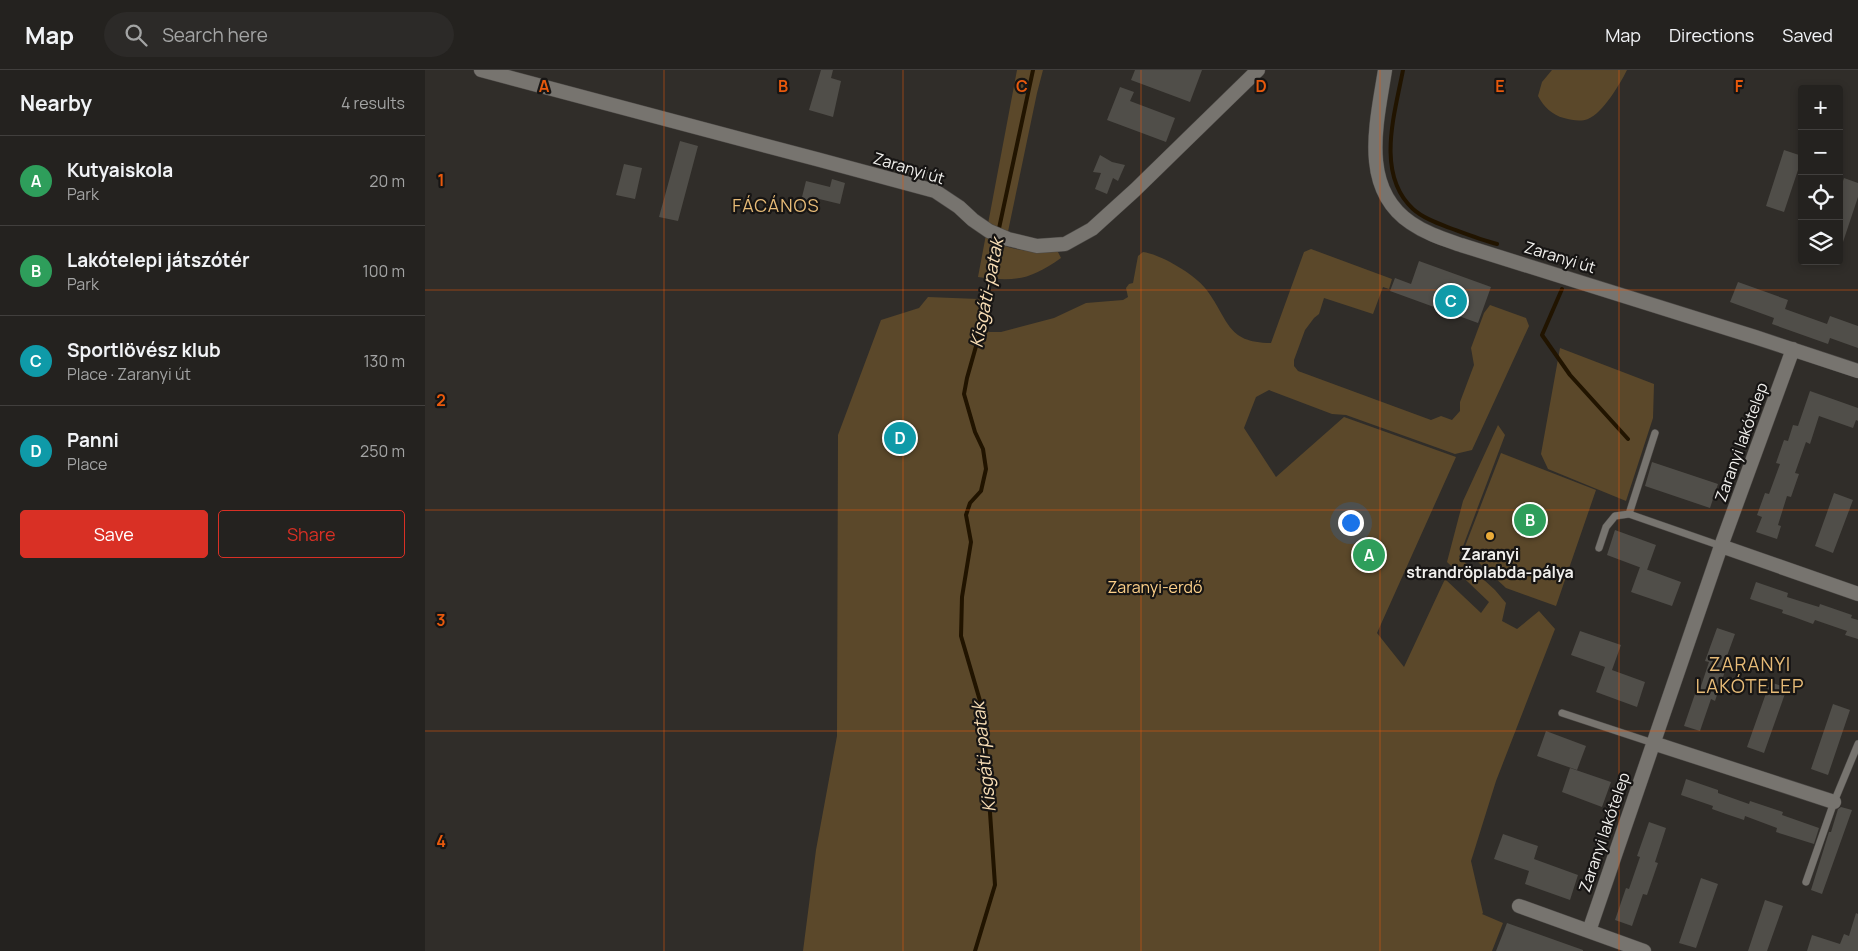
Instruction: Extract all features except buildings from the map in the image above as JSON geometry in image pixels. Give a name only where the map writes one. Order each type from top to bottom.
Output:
[{"type":"street","name":"Zaranyi út","points":[[481,70],[673,122],[758,142],[935,191],[959,206],[973,220],[989,231],[1008,239],[1037,246],[1065,244],[1092,228],[1135,190],[1258,70]]},
{"type":"street","name":"Zaranyi út","points":[[1385,70],[1375,142],[1376,166],[1381,186],[1392,204],[1410,223],[1432,235],[1461,245],[1858,371]]},
{"type":"street","name":"Zaranyi lakótelep","points":[[1589,931],[1721,546],[1793,349]]},
{"type":"street","points":[[1721,546],[1858,594]]},
{"type":"street","points":[[1653,743],[1834,802]]},
{"type":"street","points":[[1519,906],[1644,951]]},
{"type":"lane","points":[[1629,514],[1655,433]]},
{"type":"lane","points":[[1599,548],[1606,527],[1615,516],[1629,514],[1721,546]]},
{"type":"lane","points":[[1561,713],[1653,743]]},
{"type":"lane","points":[[1806,882],[1834,802],[1858,744]]},
{"type":"green space","points":[[1017,70],[1043,70],[1005,246],[1031,251],[1057,250],[1061,258],[1040,271],[1022,278],[978,277]]},
{"type":"green space","points":[[1552,70],[1627,70],[1605,105],[1594,116],[1579,121],[1560,117],[1552,113],[1538,96],[1542,82]]},
{"type":"green space","name":"Zaranyi-erdő","points":[[1311,249],[1392,279],[1389,289],[1383,287],[1373,314],[1324,298],[1319,314],[1305,330],[1294,360],[1294,366],[1298,371],[1431,420],[1441,416],[1452,420],[1460,411],[1460,402],[1474,365],[1471,348],[1484,313],[1490,305],[1526,318],[1529,326],[1472,450],[1455,454],[1346,415],[1332,414],[1269,390],[1256,397],[1244,428],[1276,477],[1344,417],[1456,457],[1377,633],[1404,667],[1445,579],[1481,613],[1489,602],[1447,562],[1463,501],[1498,425],[1505,435],[1459,557],[1495,590],[1506,603],[1502,621],[1517,629],[1539,611],[1555,629],[1496,781],[1471,861],[1482,914],[1503,923],[1492,951],[803,951],[816,850],[837,736],[838,435],[881,320],[919,308],[928,297],[978,299],[983,301],[984,307],[979,323],[989,332],[1001,332],[1054,318],[1086,303],[1123,300],[1128,297],[1126,288],[1129,284],[1133,283],[1138,256],[1143,252],[1158,256],[1185,271],[1200,283],[1236,334],[1256,342],[1271,343],[1304,252]]},
{"type":"green space","points":[[1560,348],[1654,384],[1653,418],[1626,501],[1548,469],[1541,454]]},
{"type":"green space","points":[[1501,453],[1596,490],[1556,606],[1506,588],[1464,549]]},
{"type":"waterway","name":"Kisgáti-patak","points":[[975,951],[995,885],[983,711],[961,636],[962,597],[971,542],[966,515],[970,503],[981,491],[986,469],[983,449],[975,432],[964,394],[986,311],[989,275],[1033,70]]},
{"type":"waterway","points":[[1403,70],[1391,142],[1391,161],[1394,179],[1401,195],[1413,209],[1426,218],[1468,235],[1497,244]]},
{"type":"waterway","points":[[1562,289],[1542,335],[1570,375],[1628,439]]},
{"type":"place","name":"Sportlövész klub","points":[[1451,301]]},
{"type":"place","name":"Panni","points":[[900,438]]},
{"type":"place","name":"Lakótelepi játszótér","points":[[1530,520]]},
{"type":"place","name":"Zaranyi strandröplabda-pálya","points":[[1490,536]]},
{"type":"place","name":"Kutyaiskola","points":[[1369,555]]},
{"type":"district","name":"FÁCÁNOS","points":[[776,206]]},
{"type":"district","name":"ZARANYI LAKÓTELEP","points":[[1750,675]]}]
